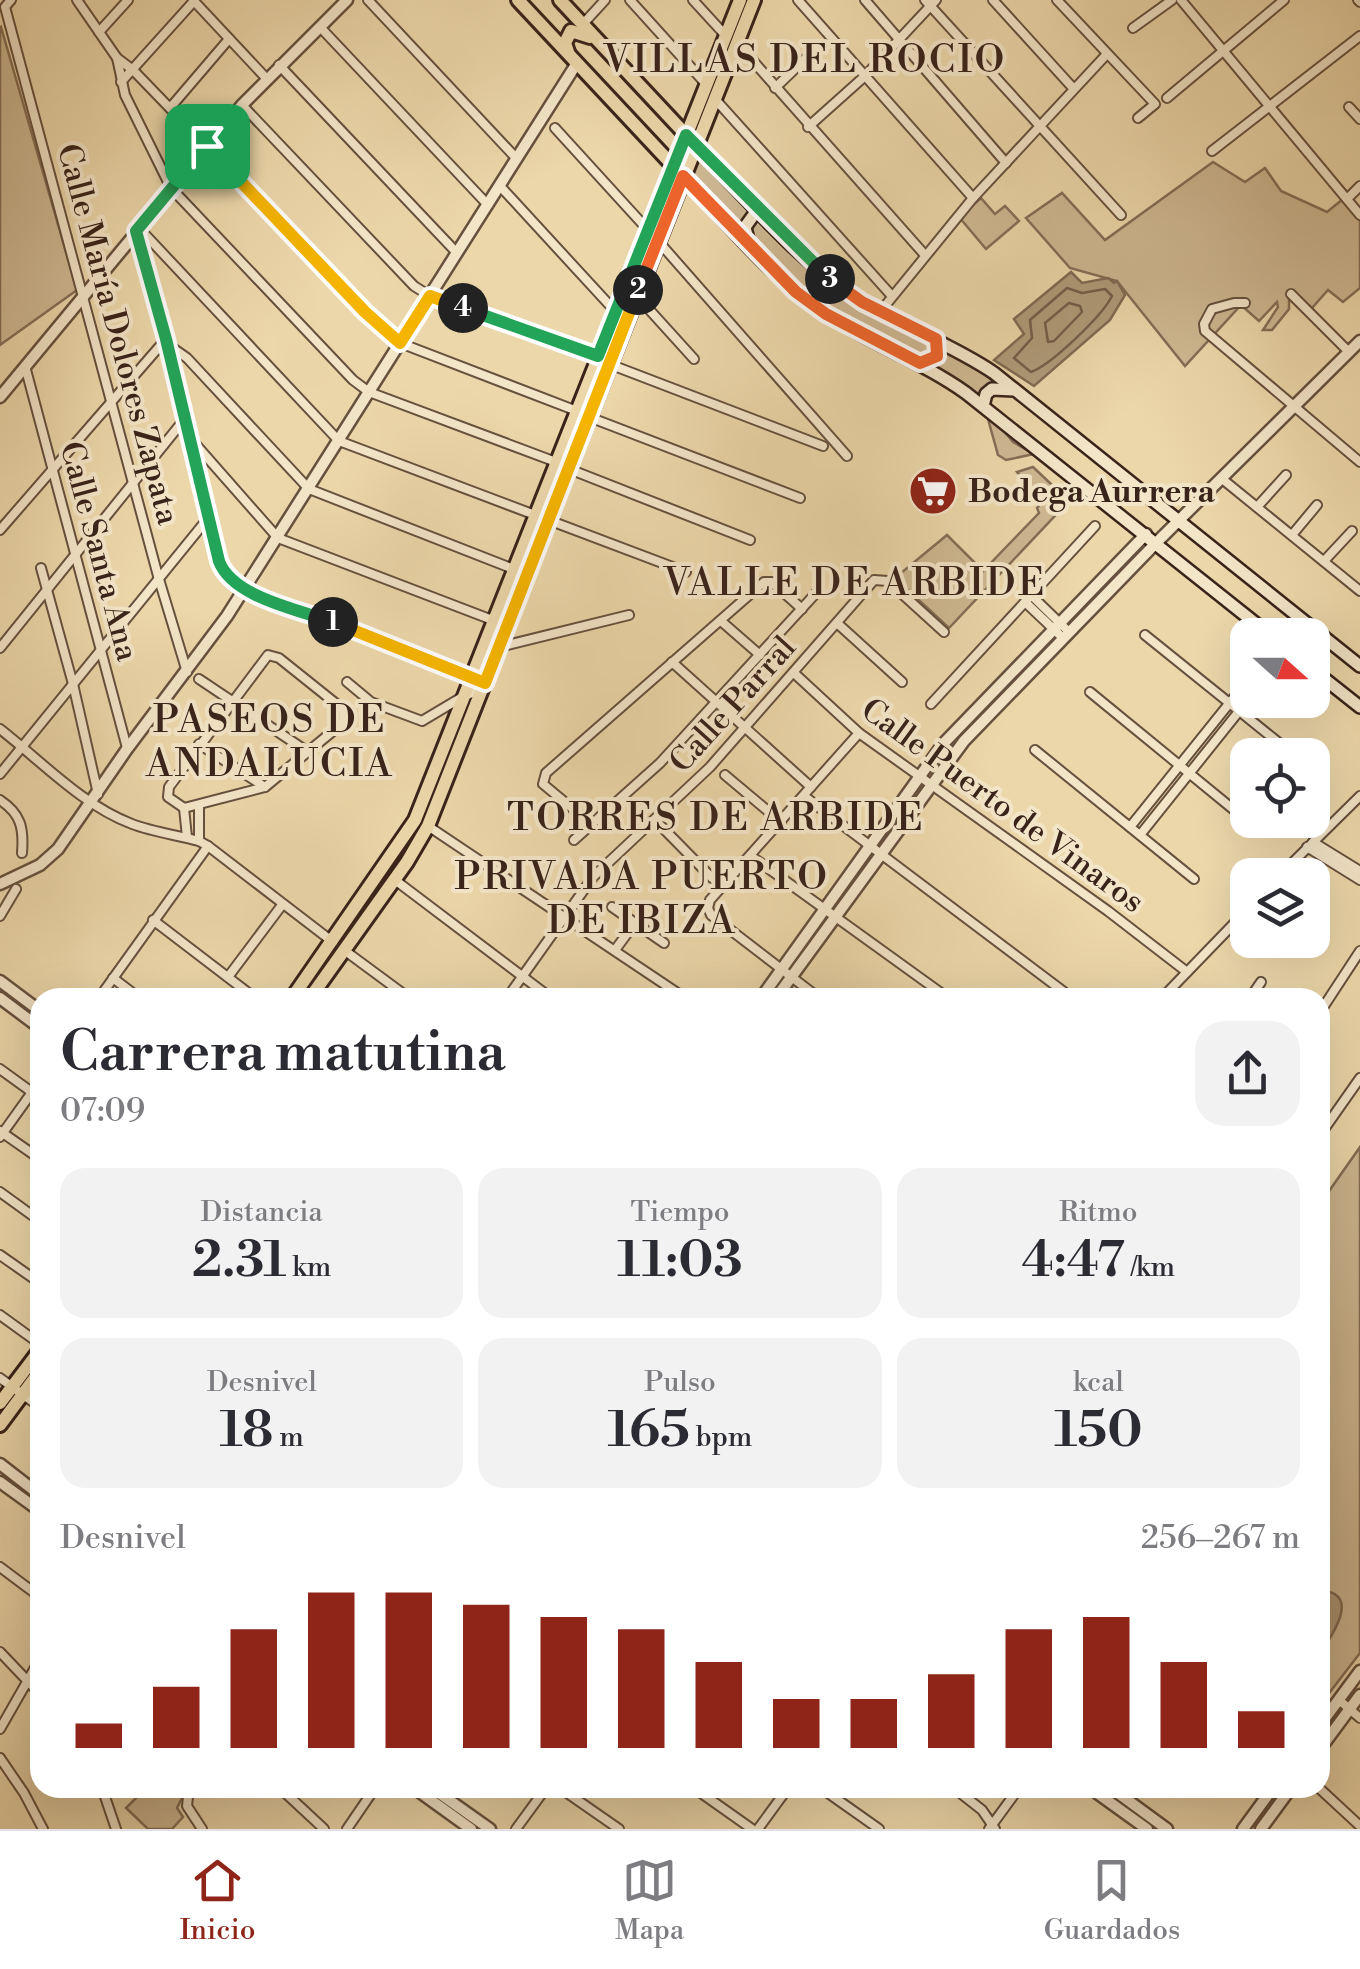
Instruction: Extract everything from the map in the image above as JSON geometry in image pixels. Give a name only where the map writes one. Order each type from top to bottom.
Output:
[{"type":"main road","points":[[518,0],[796,292],[826,314],[920,363],[984,406],[1249,618]]},
{"type":"main road","points":[[560,0],[696,146],[829,278],[880,312],[981,364],[1360,666]]},
{"type":"main road","points":[[604,360],[615,311],[683,176],[715,100],[740,0]]},
{"type":"main road","points":[[301,988],[395,880],[428,826],[464,696],[480,683],[604,360],[636,295],[672,166],[706,84],[754,0]]},
{"type":"main road","points":[[572,58],[565,43],[571,31],[581,32],[601,44]]},
{"type":"main road","points":[[751,248],[745,228],[758,209]]},
{"type":"main road","points":[[920,363],[937,356],[936,339]]},
{"type":"main road","points":[[984,406],[984,398],[992,389],[1014,390]]},
{"type":"main road","points":[[316,988],[410,828],[454,742],[499,647],[501,623]]},
{"type":"main road","points":[[1330,683],[1360,707]]},
{"type":"main road","points":[[0,1402],[30,1361]]},
{"type":"main road","points":[[0,1425],[12,1386]]},
{"type":"street","points":[[77,0],[117,58],[134,70],[365,312],[400,343],[800,498]]},
{"type":"street","points":[[99,32],[128,0]]},
{"type":"street","points":[[121,82],[194,0],[266,78]]},
{"type":"street","points":[[0,397],[242,105],[346,0]]},
{"type":"street","points":[[368,0],[518,160]]},
{"type":"street","points":[[583,24],[605,0]]},
{"type":"street","points":[[630,0],[706,84]]},
{"type":"street","points":[[694,0],[924,254]]},
{"type":"street","points":[[798,0],[973,198]]},
{"type":"street","points":[[865,0],[1006,163]]},
{"type":"street","points":[[993,0],[1073,88]]},
{"type":"street","points":[[1057,0],[1155,104],[1138,118]]},
{"type":"street","points":[[1133,28],[1172,0]]},
{"type":"street","points":[[1181,0],[1360,215]]},
{"type":"street","points":[[1167,98],[1284,0]]},
{"type":"street","points":[[808,127],[864,76],[930,2],[1121,216]]},
{"type":"street","name":"Calle María Dolores Zapata","points":[[8,4],[110,401],[187,672]]},
{"type":"street","points":[[320,27],[488,205]]},
{"type":"street","points":[[1212,151],[1360,36]]},
{"type":"street","points":[[170,108],[229,40]]},
{"type":"street","points":[[880,312],[973,198],[1107,54]]},
{"type":"street","points":[[117,58],[121,82],[171,188],[368,392],[750,540]]},
{"type":"street","points":[[0,884],[49,858],[245,590],[518,160],[572,58]]},
{"type":"street","points":[[775,88],[805,59]]},
{"type":"street","points":[[279,65],[458,253]]},
{"type":"street","points":[[715,100],[891,296]]},
{"type":"street","points":[[242,105],[398,271],[430,296],[823,446]]},
{"type":"street","points":[[1349,107],[1360,119]]},
{"type":"street","points":[[555,128],[848,456]]},
{"type":"street","points":[[500,186],[615,311]]},
{"type":"street","points":[[1346,199],[1360,186]]},
{"type":"street","points":[[137,229],[186,434],[228,579],[245,590],[384,640],[480,683]]},
{"type":"street","points":[[137,229],[338,441],[686,572]]},
{"type":"street","points":[[1291,294],[1350,352]]},
{"type":"street","points":[[636,295],[694,360]]},
{"type":"street","points":[[1246,303],[1234,302],[1212,309],[1204,331],[1360,462]]},
{"type":"street","points":[[0,530],[166,342]]},
{"type":"street","points":[[166,342],[187,358],[309,489],[521,572]]},
{"type":"street","points":[[780,988],[826,908],[952,734],[1056,626],[1151,539],[1179,520],[1360,342]]},
{"type":"street","name":"Calle Santa Ana","points":[[25,366],[127,749]]},
{"type":"street","points":[[0,648],[183,421]]},
{"type":"street","points":[[186,434],[278,538],[501,623]]},
{"type":"street","points":[[1257,507],[1286,475]]},
{"type":"street","points":[[1222,478],[1358,586]]},
{"type":"street","points":[[1292,536],[1317,506]]},
{"type":"street","points":[[0,774],[209,516]]},
{"type":"street","points":[[931,704],[1094,526]]},
{"type":"street","points":[[1324,562],[1352,531]]},
{"type":"street","points":[[771,988],[837,916],[964,740],[1066,635],[1151,539]]},
{"type":"street","points":[[41,568],[73,684],[95,798]]},
{"type":"street","points":[[590,824],[543,784],[546,773],[768,580],[802,610]]},
{"type":"street","name":"Calle Parral","points":[[514,988],[593,877],[656,821],[744,729],[874,580],[888,581],[944,632]]},
{"type":"street","points":[[574,840],[660,763],[817,592]]},
{"type":"street","points":[[1028,598],[1066,635]]},
{"type":"street","points":[[499,647],[628,616]]},
{"type":"street","points":[[721,620],[760,655]]},
{"type":"street","points":[[837,623],[902,682]]},
{"type":"street","points":[[1130,828],[1230,703],[1145,635]]},
{"type":"street","points":[[272,654],[346,713],[342,725],[265,788],[184,808],[170,800],[168,790],[232,700],[264,657],[272,654]]},
{"type":"street","points":[[672,662],[811,787]]},
{"type":"street","name":"Calle Puerto de Vinaros","points":[[794,673],[859,733],[1188,972]]},
{"type":"street","points":[[199,679],[308,752]]},
{"type":"street","points":[[347,682],[360,697],[414,720],[430,719],[464,696]]},
{"type":"street","points":[[1090,692],[1230,807]]},
{"type":"street","points":[[1140,836],[1234,718]]},
{"type":"street","points":[[1249,718],[1273,738]]},
{"type":"street","points":[[0,729],[131,824],[204,843],[396,988]]},
{"type":"street","points":[[806,988],[711,916],[708,908],[710,900],[859,733]]},
{"type":"street","points":[[199,744],[265,788]]},
{"type":"street","points":[[1035,750],[1194,879]]},
{"type":"street","points":[[725,775],[780,822]]},
{"type":"street","points":[[804,796],[1059,988]]},
{"type":"street","points":[[1296,858],[1360,796]]},
{"type":"street","points":[[0,800],[20,819],[22,853]]},
{"type":"street","points":[[106,988],[204,843],[199,806]]},
{"type":"street","points":[[184,808],[187,837]]},
{"type":"street","points":[[656,821],[712,878]]},
{"type":"street","points":[[428,826],[670,988]]},
{"type":"street","points":[[1310,844],[1360,870]]},
{"type":"street","points":[[1310,844],[1360,880]]},
{"type":"street","points":[[751,856],[934,988]]},
{"type":"street","points":[[395,880],[537,988]]},
{"type":"street","points":[[0,916],[16,889]]},
{"type":"street","points":[[228,977],[282,905]]},
{"type":"street","points":[[612,907],[664,943]]},
{"type":"street","points":[[153,920],[242,988]]},
{"type":"street","points":[[615,950],[635,923]]},
{"type":"street","points":[[1172,988],[1230,932]]},
{"type":"street","points":[[1330,997],[1360,951]]},
{"type":"street","points":[[113,978],[126,988]]},
{"type":"street","points":[[0,981],[30,1004]]},
{"type":"street","points":[[1257,988],[1261,982]]},
{"type":"street","points":[[0,998],[30,1020]]},
{"type":"street","points":[[0,1070],[30,1091]]},
{"type":"street","points":[[1330,1121],[1360,1078]]},
{"type":"street","points":[[30,1102],[1,1134],[30,1153]]},
{"type":"street","points":[[0,1192],[30,1214]]},
{"type":"street","points":[[0,1255],[30,1276]]},
{"type":"street","points":[[0,1315],[30,1339]]},
{"type":"street","points":[[0,1464],[30,1487]]},
{"type":"street","points":[[0,1482],[30,1504]]},
{"type":"street","points":[[0,1567],[30,1590]]},
{"type":"street","points":[[0,1652],[30,1682]]},
{"type":"street","points":[[1330,1711],[1360,1671]]},
{"type":"street","points":[[0,1729],[30,1676]]},
{"type":"street","points":[[1330,1736],[1360,1695]]},
{"type":"street","points":[[1338,1700],[1360,1718]]},
{"type":"street","points":[[0,1758],[43,1829]]},
{"type":"street","points":[[105,1798],[116,1829]]},
{"type":"street","points":[[188,1798],[187,1806],[202,1829]]},
{"type":"street","points":[[291,1798],[324,1829]]},
{"type":"street","points":[[347,1829],[368,1798]]},
{"type":"street","points":[[428,1798],[471,1829]]},
{"type":"street","points":[[440,1798],[457,1819],[490,1829]]},
{"type":"street","points":[[516,1829],[539,1798]]},
{"type":"street","points":[[574,1798],[619,1829]]},
{"type":"street","points":[[709,1798],[755,1829],[780,1798]]},
{"type":"street","points":[[834,1798],[878,1829]]},
{"type":"street","points":[[964,1798],[992,1827],[1012,1798]]},
{"type":"street","points":[[1104,1798],[1147,1829]]},
{"type":"street","points":[[1125,1798],[1167,1829]]},
{"type":"street","points":[[1243,1829],[1266,1798]]},
{"type":"street","points":[[1261,1829],[1284,1798]]},
{"type":"street","points":[[1329,1798],[1360,1826]]},
{"type":"shaded area","points":[[0,28],[77,290],[0,345]]},
{"type":"shaded area","points":[[699,158],[828,288],[980,370],[998,386],[983,399],[831,314],[796,289],[690,176]]},
{"type":"shaded area","points":[[1213,162],[1245,182],[1265,168],[1281,191],[1327,212],[1343,199],[1360,219],[1360,288],[1343,302],[1328,290],[1312,308],[1295,294],[1289,296],[1289,309],[1272,330],[1263,330],[1278,307],[1277,302],[1259,321],[1241,305],[1185,366],[1117,281],[1070,268],[1026,218],[1062,193],[1105,240]]},
{"type":"shaded area","points":[[981,198],[995,214],[1005,206],[1019,221],[986,249],[959,217]]},
{"type":"shaded area","points":[[988,419],[999,425],[1013,442],[1034,454],[1006,460],[998,455]]},
{"type":"shaded area","points":[[1033,467],[1069,501],[949,628],[895,578],[947,535],[983,571],[1039,513],[1037,508],[1042,502],[1017,472]]},
{"type":"shaded area","points":[[1360,1147],[1360,1653],[1330,1692],[1330,1190]]},
{"type":"shaded area","points":[[136,1798],[182,1798],[177,1808],[183,1817],[172,1829],[148,1829],[126,1808]]},
{"type":"water","points":[[1071,272],[1082,283],[1108,278],[1117,281],[1125,295],[1110,320],[1034,386],[994,360],[1024,334],[1014,319]]},
{"type":"water","points":[[1330,1592],[1341,1601],[1330,1638]]},
{"type":"place","name":"Bodega Aurrera","points":[[933,491]]},
{"type":"district","name":"VILLAS DEL ROCIO","points":[[805,59]]},
{"type":"district","name":"VALLE DE ARBIDE","points":[[855,582]]},
{"type":"district","name":"PASEOS DE ANDALUCIA","points":[[270,741]]},
{"type":"district","name":"TORRES DE ARBIDE","points":[[716,817]]},
{"type":"district","name":"PRIVADA PUERTO DE IBIZA","points":[[642,898]]},
{"type":"route","points":[[686,135],[829,278],[862,302],[936,339],[938,353],[932,360],[920,363],[826,314],[779,277],[683,176],[485,683],[384,640],[245,590],[228,579],[222,569],[136,231],[207,146],[365,312],[400,343],[430,296],[598,356],[686,135]]}]
